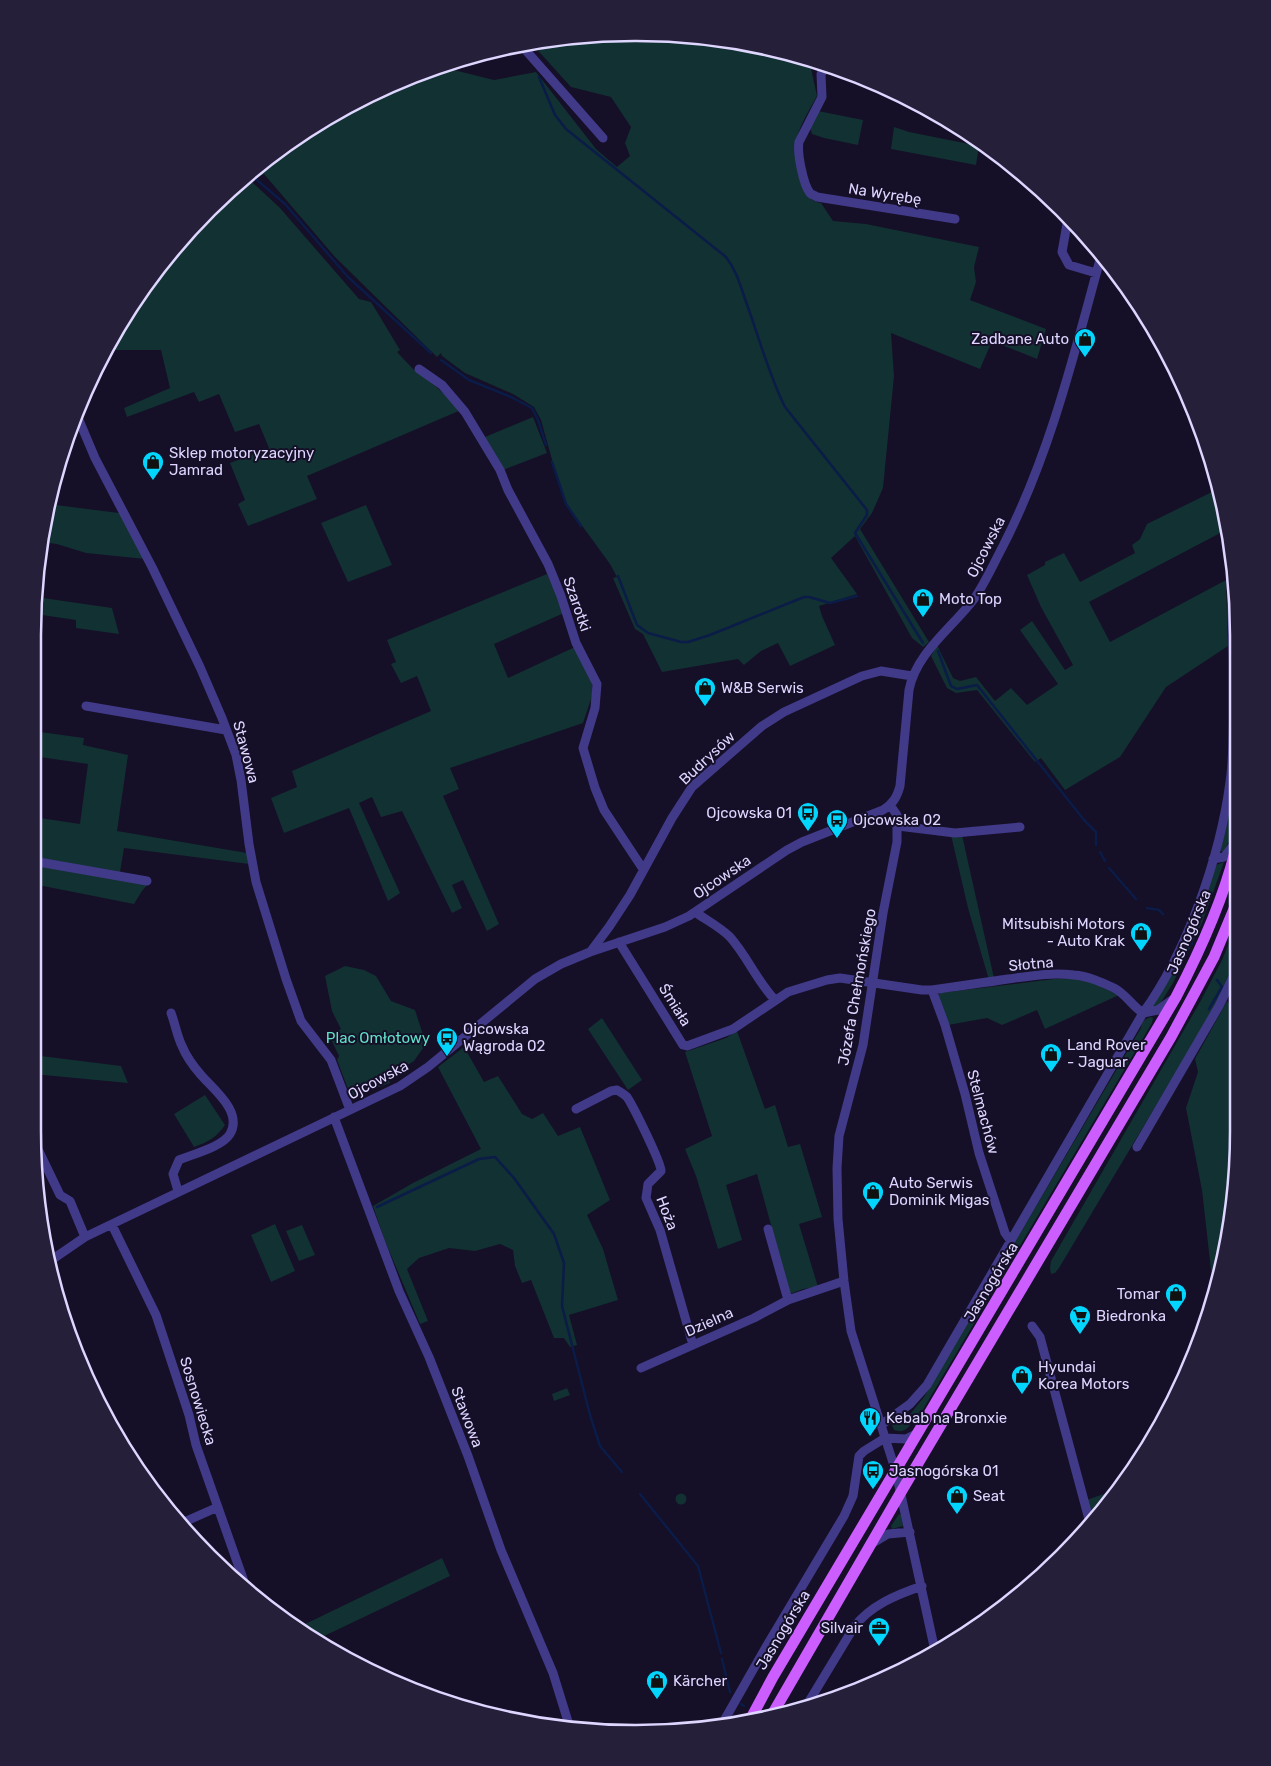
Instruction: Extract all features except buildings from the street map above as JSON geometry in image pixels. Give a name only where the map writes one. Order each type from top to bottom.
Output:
[{"type":"main road","name":"Jasnogórska","points":[[755,1712],[850,1546],[896,1472],[1176,997],[1210,928],[1230,867]]},
{"type":"main road","name":"Jasnogórska","points":[[776,1708],[901,1492],[1184,1015],[1214,957],[1230,918]]},
{"type":"main road","points":[[747,1714],[762,1697]]},
{"type":"street","points":[[527,52],[604,138]]},
{"type":"street","name":"Na Wyrębę","points":[[823,72],[822,97],[798,149],[804,176],[812,194],[823,198],[955,219]]},
{"type":"street","points":[[1067,227],[1062,252],[1069,266],[1096,273]]},
{"type":"street","name":"Ojcowska","points":[[55,1257],[85,1237],[400,1086],[417,1075],[535,980],[561,964],[590,952],[665,927],[695,912],[787,850],[890,805],[896,798],[900,786],[912,676],[930,648],[974,598],[1003,546],[1020,509],[1048,441],[1099,264]]},
{"type":"street","name":"Szarotki","points":[[418,369],[442,385],[465,412],[500,470],[508,490],[548,564],[561,596],[576,644],[597,684],[595,708],[583,748],[595,788],[604,810],[643,869]]},
{"type":"street","name":"Stawowa","points":[[80,423],[95,458],[152,567],[200,667],[236,755],[242,780],[249,844],[256,882],[286,979],[301,1021],[331,1060],[350,1110]]},
{"type":"street","name":"Budrysów","points":[[590,952],[630,895],[672,818],[692,787],[765,723],[784,712],[862,676],[881,671],[912,676]]},
{"type":"street","points":[[86,706],[226,730]]},
{"type":"street","points":[[881,1425],[910,1404],[927,1385],[1143,1013],[1156,995],[1194,916],[1213,860],[1223,822],[1230,781]]},
{"type":"street","name":"Józefa Chełmońskiego","points":[[890,805],[897,815],[897,842],[883,914],[863,1045],[839,1136],[837,1168],[838,1219],[851,1331],[896,1472],[934,1645]]},
{"type":"street","points":[[898,826],[955,833],[1020,827]]},
{"type":"street","points":[[1213,860],[1224,857],[1230,849]]},
{"type":"street","points":[[41,863],[147,881]]},
{"type":"street","points":[[695,912],[728,935],[736,944],[766,991],[775,1000]]},
{"type":"street","name":"Śmiała","points":[[619,942],[683,1045],[686,1046],[733,1029],[788,992],[827,980],[852,979],[872,983]]},
{"type":"street","name":"Słotna","points":[[872,983],[932,990],[1052,974],[1074,975],[1089,978],[1116,990],[1143,1013]]},
{"type":"street","points":[[1138,1147],[1219,1006],[1230,983]]},
{"type":"street","name":"Stelmachów","points":[[932,990],[966,1094],[979,1153],[1005,1233],[1010,1240]]},
{"type":"street","points":[[1143,1013],[1158,1010],[1176,997]]},
{"type":"street","points":[[171,1013],[181,1046],[200,1074],[218,1093],[232,1113],[234,1122],[230,1134],[218,1145],[179,1160],[173,1174],[178,1191]]},
{"type":"street","name":"Hoża","points":[[576,1109],[611,1091],[617,1090],[626,1096],[653,1149],[661,1171],[648,1184],[646,1198],[660,1230],[693,1345]]},
{"type":"street","name":"Stawowa","points":[[334,1117],[399,1291],[429,1357],[468,1456],[501,1550],[553,1674],[568,1721]]},
{"type":"street","points":[[42,1159],[60,1195],[70,1201],[85,1237]]},
{"type":"street","name":"Sosnowiecka","points":[[112,1225],[156,1315],[189,1415],[196,1445],[242,1575]]},
{"type":"street","points":[[768,1228],[788,1300]]},
{"type":"street","name":"Dzielna","points":[[640,1368],[754,1318],[788,1300],[844,1281]]},
{"type":"street","points":[[1032,1326],[1040,1337],[1088,1515]]},
{"type":"street","points":[[885,1438],[906,1439],[920,1431]]},
{"type":"street","name":"Jasnogórska","points":[[726,1718],[844,1516],[852,1496],[859,1456],[864,1450],[885,1438]]},
{"type":"street","points":[[188,1520],[218,1507]]},
{"type":"street","points":[[871,1545],[888,1534],[910,1532]]},
{"type":"street","points":[[811,1698],[854,1626],[884,1602],[922,1586]]},
{"type":"green space","points":[[636,41],[674,43],[713,46],[789,61],[811,68],[817,96],[804,119],[796,148],[798,171],[810,197],[821,203],[833,221],[866,224],[979,247],[974,267],[976,282],[970,300],[1046,329],[1037,359],[992,341],[980,369],[891,333],[894,376],[883,488],[872,513],[860,529],[929,642],[923,647],[912,638],[855,536],[831,558],[857,594],[819,606],[835,645],[790,666],[778,643],[761,651],[744,665],[738,659],[662,672],[643,634],[635,629],[613,578],[617,577],[610,564],[567,505],[541,420],[534,407],[513,394],[465,373],[442,356],[441,353],[437,357],[335,257],[264,174],[258,177],[305,141],[338,121],[408,86],[454,70],[494,80],[536,72],[596,149],[617,167],[630,156],[625,143],[631,127],[611,97],[571,87],[537,50],[558,46]]},
{"type":"green space","points":[[818,111],[863,120],[858,145],[812,134],[810,128]]},
{"type":"green space","points":[[894,127],[909,132],[970,144],[978,150],[976,165],[891,149]]},
{"type":"green space","points":[[252,182],[280,208],[359,299],[371,302],[400,350],[397,352],[413,369],[428,379],[461,410],[307,476],[317,499],[248,526],[238,504],[245,500],[230,463],[269,448],[259,424],[235,432],[219,394],[199,402],[194,392],[127,417],[124,408],[170,388],[161,350],[115,350],[141,305],[164,274],[215,215]]},
{"type":"green space","points":[[533,417],[547,453],[503,470],[485,437]]},
{"type":"green space","points":[[1212,492],[1220,533],[1089,602],[1110,642],[1226,580],[1228,646],[1166,687],[1120,757],[1065,790],[1041,758],[1035,762],[977,690],[956,693],[947,688],[931,656],[937,645],[953,678],[960,681],[976,677],[995,701],[1011,688],[1027,705],[1058,684],[1020,630],[1032,621],[1065,670],[1073,665],[1041,607],[1027,575],[1045,565],[1045,562],[1064,553],[1080,582],[1135,553],[1132,545],[1140,539],[1147,524]]},
{"type":"green space","points":[[56,505],[119,513],[145,559],[86,553],[49,543]]},
{"type":"green space","points":[[366,505],[392,565],[348,582],[321,523]]},
{"type":"green space","points":[[547,574],[564,613],[494,644],[508,678],[575,647],[592,681],[592,696],[583,723],[450,768],[459,789],[443,796],[499,924],[487,931],[463,880],[452,885],[462,908],[452,913],[402,811],[381,817],[372,797],[359,803],[400,893],[388,901],[349,808],[284,833],[271,798],[297,787],[292,771],[431,711],[417,676],[401,683],[391,664],[396,662],[387,640]]},
{"type":"green space","points":[[43,598],[112,608],[119,634],[76,628],[76,620],[42,615]]},
{"type":"green space","points":[[41,732],[84,738],[83,745],[128,755],[117,831],[247,853],[249,864],[124,848],[120,872],[148,884],[134,904],[41,886],[41,818],[80,824],[88,764],[41,757]]},
{"type":"green space","points":[[1230,790],[1230,840],[1222,852],[1220,851]]},
{"type":"green space","points":[[951,835],[962,835],[994,978],[989,980],[968,908]]},
{"type":"green space","points":[[1224,862],[1202,923],[1173,983],[1158,1007],[1152,1007],[1216,865]]},
{"type":"green space","points":[[1230,941],[1230,976],[1216,1005],[1059,1268],[1055,1273],[1051,1274],[1051,1261],[1200,1002]]},
{"type":"green space","name":"Plac Omłotowy","points":[[345,966],[364,970],[376,976],[391,1001],[415,1010],[426,1044],[414,1061],[388,1077],[390,1083],[351,1097],[337,1060],[339,1056],[329,1035],[341,1029],[332,1011],[325,976]]},
{"type":"green space","points":[[1074,978],[1093,983],[1119,995],[1045,1029],[1037,1010],[1002,1025],[987,1018],[948,1025],[937,998],[940,993]]},
{"type":"green space","points":[[1227,1001],[1230,1005],[1230,1130],[1228,1169],[1225,1208],[1212,1276],[1202,1190],[1186,1108],[1198,1072],[1195,1059]]},
{"type":"green space","points":[[1151,1017],[1153,1018],[1152,1023],[915,1423],[912,1422],[902,1431],[894,1430],[891,1423],[895,1418],[901,1421],[907,1418],[924,1397],[1143,1022]]},
{"type":"green space","points":[[602,1018],[642,1080],[628,1090],[588,1029]]},
{"type":"green space","points":[[737,1031],[765,1109],[775,1105],[788,1147],[800,1144],[822,1217],[799,1224],[818,1287],[803,1289],[790,1294],[757,1174],[726,1185],[742,1240],[718,1249],[696,1176],[685,1149],[712,1136],[685,1052],[726,1038]]},
{"type":"green space","points":[[464,1047],[484,1082],[498,1076],[522,1114],[532,1119],[543,1113],[558,1136],[580,1127],[610,1200],[587,1215],[603,1249],[618,1300],[569,1315],[577,1345],[570,1347],[564,1338],[554,1338],[531,1280],[522,1283],[515,1266],[513,1250],[500,1244],[475,1251],[449,1248],[419,1258],[407,1269],[428,1321],[420,1324],[385,1241],[373,1206],[413,1183],[481,1149],[438,1067]]},
{"type":"green space","points":[[41,1056],[121,1066],[128,1083],[41,1075]]},
{"type":"green space","points":[[205,1095],[225,1125],[212,1139],[194,1147],[174,1114]]},
{"type":"green space","points":[[275,1224],[295,1271],[271,1282],[251,1235]]},
{"type":"green space","points":[[302,1225],[315,1255],[299,1261],[286,1231]]},
{"type":"green space","points":[[567,1388],[570,1395],[554,1401],[552,1394]]},
{"type":"green space","points":[[1106,1493],[1091,1512],[1087,1500]]},
{"type":"green space","points":[[679,1494],[683,1494],[686,1499],[685,1503],[679,1504],[676,1501],[676,1497]]},
{"type":"green space","points":[[899,1514],[901,1515],[903,1526],[892,1529],[891,1526]]},
{"type":"green space","points":[[442,1558],[450,1576],[324,1636],[304,1624]]},
{"type":"waterway","points":[[539,77],[555,115],[566,129],[726,257],[735,272],[768,367],[785,407],[867,510],[867,515],[855,533],[923,643]]},
{"type":"waterway","points":[[256,179],[285,204],[348,277],[431,353]]},
{"type":"waterway","points":[[441,360],[469,380],[511,397],[532,408],[546,445]]},
{"type":"waterway","points":[[552,462],[566,504],[581,526]]},
{"type":"waterway","points":[[618,576],[637,625],[648,633],[681,642],[688,642],[710,635],[804,597],[830,603],[857,596]]},
{"type":"waterway","points":[[938,651],[951,686],[957,689],[977,685],[1084,820],[1096,832],[1096,845]]},
{"type":"waterway","points":[[1100,852],[1105,861]]},
{"type":"waterway","points":[[1109,868],[1136,899]]},
{"type":"waterway","points":[[1147,908],[1159,910],[1163,914]]},
{"type":"waterway","points":[[1188,939],[1192,944]]},
{"type":"waterway","points":[[1217,980],[1222,987]]},
{"type":"waterway","points":[[1209,1009],[1222,987]]},
{"type":"waterway","points":[[377,1207],[479,1159],[495,1157],[514,1178],[554,1234],[564,1263],[562,1306],[590,1415],[600,1446],[622,1472]]},
{"type":"waterway","points":[[640,1494],[698,1566],[721,1653]]},
{"type":"waterway","points":[[722,1659],[730,1692]]},
{"type":"place","name":"Zadbane Auto","points":[[1085,358]]},
{"type":"place","name":"Sklep motoryzacyjny Jamrad","points":[[153,481]]},
{"type":"place","name":"Moto Top","points":[[923,618]]},
{"type":"place","name":"W&B Serwis","points":[[705,707]]},
{"type":"place","name":"Ojcowska 01","points":[[808,832]]},
{"type":"place","name":"Ojcowska 02","points":[[837,839]]},
{"type":"place","name":"Mitsubishi Motors - Auto Krak","points":[[1141,952]]},
{"type":"place","name":"Ojcowska Wągroda 02","points":[[447,1057]]},
{"type":"place","name":"Land Rover - Jaguar","points":[[1051,1073]]},
{"type":"place","name":"Auto Serwis Dominik Migas","points":[[873,1211]]},
{"type":"place","name":"Tomar","points":[[1176,1313]]},
{"type":"place","name":"Biedronka","points":[[1080,1335]]},
{"type":"place","name":"Hyundai Korea Motors","points":[[1022,1395]]},
{"type":"place","name":"Kebab na Bronxie","points":[[870,1437]]},
{"type":"place","name":"Jasnogórska 01","points":[[873,1490]]},
{"type":"place","name":"Seat","points":[[957,1515]]},
{"type":"place","name":"Silvair","points":[[879,1647]]},
{"type":"place","name":"Kärcher","points":[[657,1700]]}]
